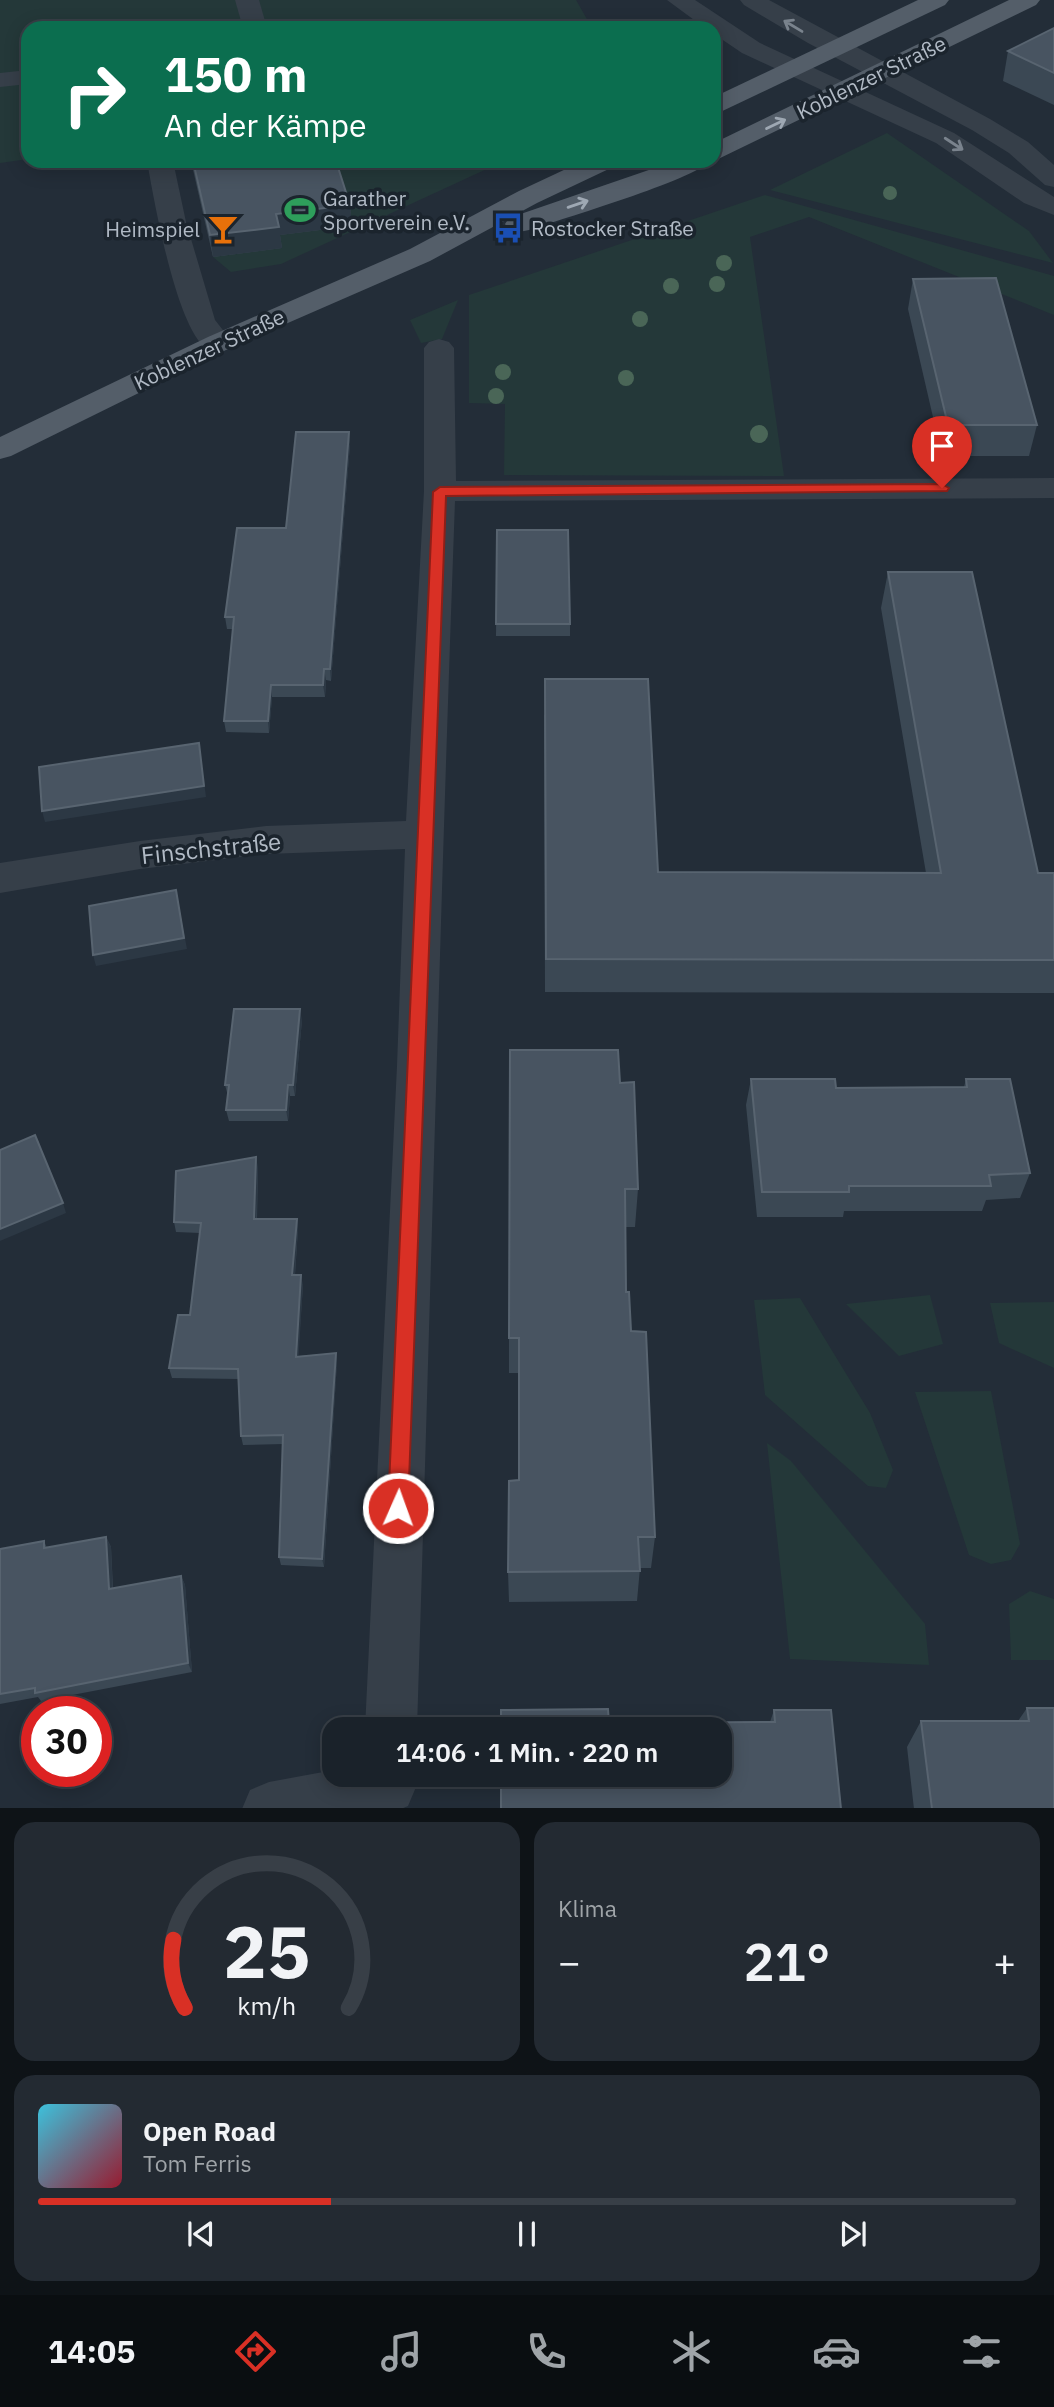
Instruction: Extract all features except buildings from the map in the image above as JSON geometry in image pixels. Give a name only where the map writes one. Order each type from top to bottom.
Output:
[{"type":"main road","name":"Koblenzer Straße","points":[[721,104],[937,0]]},
{"type":"main road","name":"Koblenzer Straße","points":[[721,150],[1028,0]]},
{"type":"main road","name":"Koblenzer Straße","points":[[0,449],[218,342],[420,255],[528,197],[589,168]]},
{"type":"main road","name":"Koblenzer Straße","points":[[420,255],[520,224],[681,168]]},
{"type":"street","points":[[247,0],[253,21]]},
{"type":"street","points":[[680,0],[711,21]]},
{"type":"street","points":[[752,0],[836,49],[932,94],[1016,146],[1054,179]]},
{"type":"street","points":[[721,28],[751,48],[793,69],[945,138],[1033,197],[1054,207]]},
{"type":"street","points":[[0,80],[21,78]]},
{"type":"street","points":[[161,168],[172,222],[201,322],[218,342]]},
{"type":"street","points":[[391,1717],[424,834],[440,492],[439,348]]},
{"type":"street","points":[[440,492],[1054,488]]},
{"type":"street","name":"Finschstraße","points":[[0,878],[140,855],[266,841],[424,834]]},
{"type":"street","points":[[269,1808],[389,1790]]},
{"type":"green space","points":[[0,0],[576,0],[588,21],[21,21],[21,160],[0,163]]},
{"type":"green space","points":[[887,133],[1029,231],[1053,263],[770,190]]},
{"type":"green space","name":"Garather Sportverein e.V.","points":[[199,168],[489,168],[281,264],[231,272],[213,257]]},
{"type":"green space","points":[[765,195],[1054,276],[1054,315],[809,217],[750,237],[784,476],[504,475],[505,404],[469,403],[469,295]]},
{"type":"green space","points":[[458,300],[442,339],[421,343],[410,320]]},
{"type":"green space","points":[[930,1295],[943,1344],[899,1356],[846,1304]]},
{"type":"green space","points":[[800,1298],[870,1413],[893,1470],[886,1488],[868,1486],[765,1395],[754,1300]]},
{"type":"green space","points":[[1054,1302],[1054,1368],[999,1343],[990,1303]]},
{"type":"green space","points":[[991,1391],[1020,1544],[1011,1560],[991,1564],[969,1555],[915,1392]]},
{"type":"green space","points":[[767,1443],[791,1461],[925,1624],[929,1665],[790,1659]]},
{"type":"green space","points":[[1030,1591],[1054,1599],[1054,1660],[1011,1660],[1009,1604]]},
{"type":"place","name":"Garather Sportverein e.V.","points":[[300,210]]},
{"type":"place","name":"Rostocker Straße","points":[[508,228]]},
{"type":"place","name":"Heimspiel","points":[[223,229]]},
{"type":"route","points":[[398,1508],[440,492],[942,488]]}]
